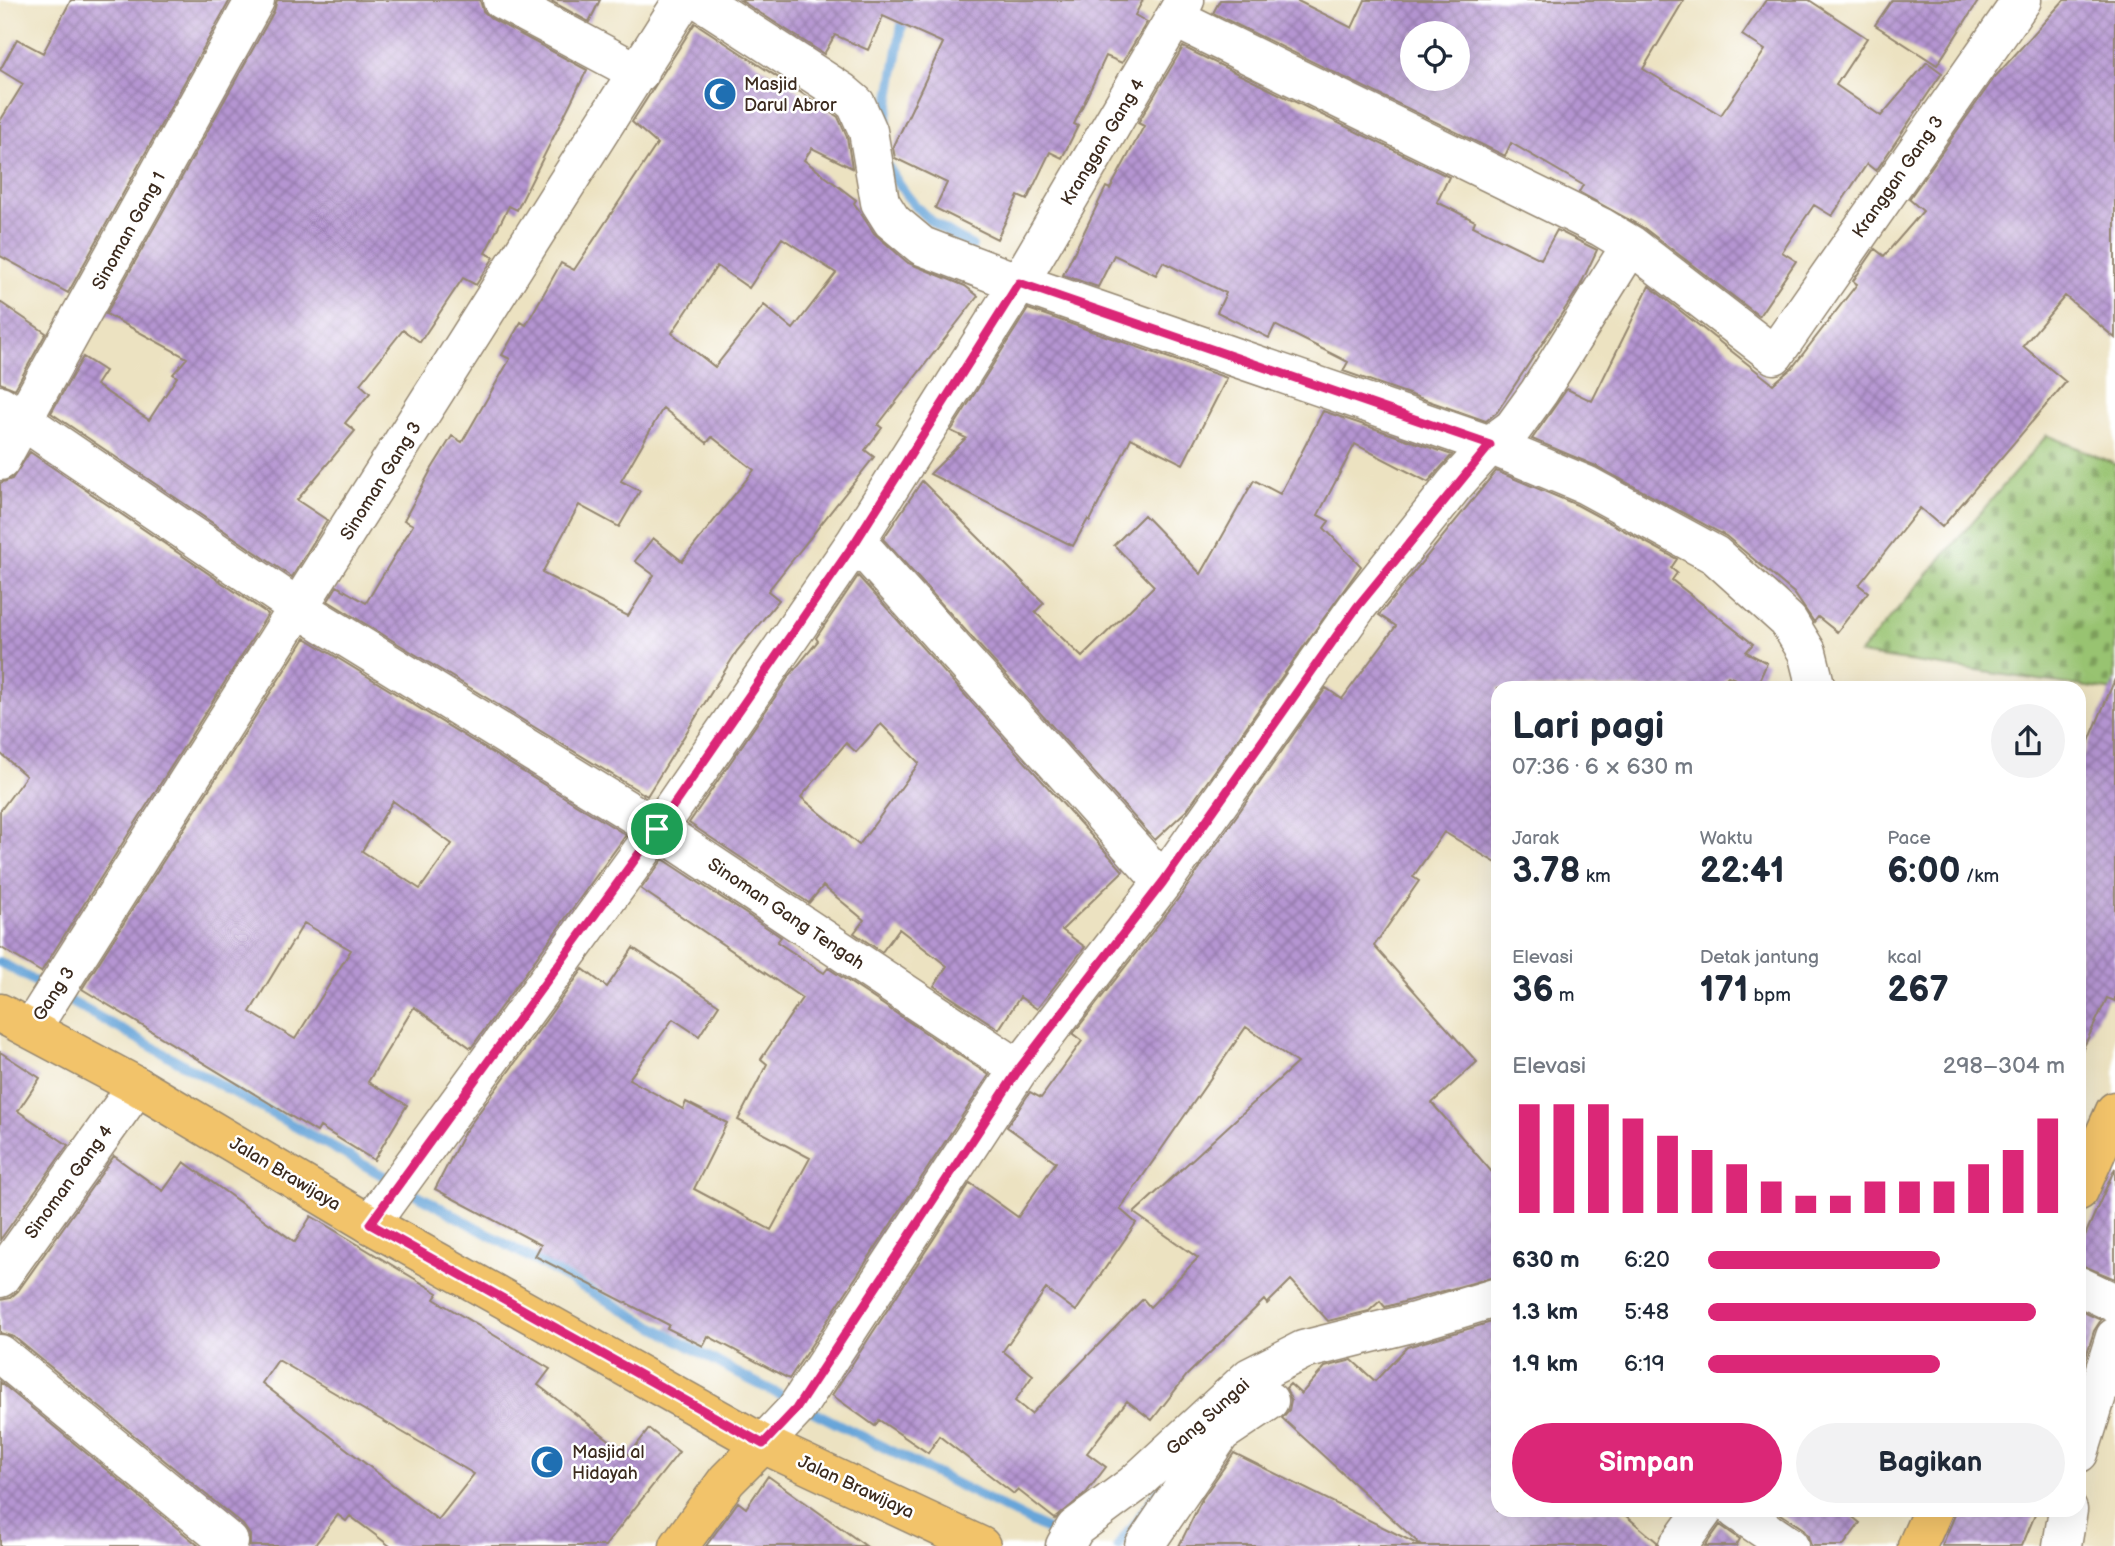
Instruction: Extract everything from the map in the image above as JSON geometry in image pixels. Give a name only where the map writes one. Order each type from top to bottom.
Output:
[{"type":"main road","name":"Jalan Brawijaya","points":[[26,1015],[137,1086],[370,1224],[763,1444],[981,1546]]},
{"type":"main road","points":[[2086,1175],[2115,1111]]},
{"type":"main road","points":[[679,1546],[727,1480],[763,1444]]},
{"type":"main road","points":[[1917,1546],[1930,1517]]},
{"type":"street","name":"Sinoman Gang 1","points":[[0,461],[12,413],[255,0]]},
{"type":"street","points":[[502,0],[639,73]]},
{"type":"street","name":"Sinoman Gang 3","points":[[76,959],[683,0]]},
{"type":"street","points":[[700,0],[842,92],[856,104],[868,131],[880,202],[892,221],[922,246],[1019,283],[1502,436],[1715,555],[1788,621],[1812,670]]},
{"type":"street","name":"Kranggan Gang 3","points":[[1631,245],[1774,355],[2022,0]]},
{"type":"street","points":[[763,1444],[801,1402],[1019,1069],[1163,882],[1357,607],[1539,392],[1631,245],[1601,227],[1180,10]]},
{"type":"street","name":"Kranggan Gang 4","points":[[370,1224],[657,829],[856,541],[1019,283],[1180,10]]},
{"type":"street","name":"Sinoman Gang Tengah","points":[[12,413],[300,609],[657,829],[1019,1069]]},
{"type":"street","points":[[856,541],[1163,882]]},
{"type":"street","name":"Gang 3","points":[[26,1015],[76,959]]},
{"type":"street","name":"Sinoman Gang 4","points":[[0,1278],[137,1086]]},
{"type":"street","points":[[2086,1289],[2115,1303]]},
{"type":"street","name":"Gang Sungai","points":[[1070,1537],[1133,1485],[1250,1377],[1303,1350],[1415,1322],[1491,1299]]},
{"type":"street","points":[[2086,1430],[2115,1337]]},
{"type":"street","points":[[0,1354],[229,1542]]},
{"type":"street","name":"Gang Sungai","points":[[1144,1546],[1221,1433],[1269,1401]]},
{"type":"street","points":[[1678,1546],[1699,1517]]},
{"type":"street","points":[[1746,1517],[1789,1546]]},
{"type":"street","points":[[2062,1546],[2067,1517]]},
{"type":"green space","points":[[2047,435],[2115,464],[2115,691],[2086,687],[2086,681],[2046,681],[1859,654]]},
{"type":"building","points":[[71,0],[230,0],[68,293],[0,256],[0,121],[23,84],[0,70],[17,39],[43,53]]},
{"type":"building","points":[[277,0],[480,0],[483,11],[492,19],[587,70],[517,210],[509,206],[485,253],[494,257],[476,285],[463,278],[420,342],[403,330],[360,384],[370,393],[345,423],[355,431],[297,500],[327,520],[292,577],[51,413],[83,357],[105,371],[96,385],[149,420],[177,377],[173,374],[187,358],[106,314],[274,11]]},
{"type":"building","points":[[549,0],[600,0],[589,22]]},
{"type":"building","points":[[740,0],[1143,0],[1135,15],[1147,22],[1122,63],[1106,56],[1074,124],[1078,126],[1062,158],[1050,152],[1027,200],[1018,196],[997,239],[935,208],[947,183],[895,158],[893,148],[943,43],[883,16],[868,50],[835,35],[824,54]]},
{"type":"building","points":[[1220,0],[1296,0],[1352,28],[1365,0],[1684,0],[1643,69],[1721,115],[1765,50],[1742,35],[1766,0],[1809,0],[1867,38],[1836,85],[1881,116],[1927,62],[1942,73],[1876,171],[1867,164],[1832,216],[1814,205],[1782,252],[1796,261],[1759,316],[1644,228],[1579,192],[1583,185],[1511,143],[1505,156],[1213,13]]},
{"type":"building","points":[[1892,0],[1979,0],[1937,65],[1875,25]]},
{"type":"building","points":[[2064,0],[2115,0],[2115,338],[2065,296],[2023,346],[2066,382],[1942,527],[1920,508],[1859,585],[1868,592],[1837,632],[1818,617],[1814,622],[1794,593],[1726,536],[1596,466],[1532,439],[1567,389],[1592,401],[1649,286],[1773,384],[1792,368],[1857,284],[1853,281],[1875,249],[1884,256],[1923,211],[1909,199],[1994,78]]},
{"type":"building","points":[[695,23],[838,117],[847,137],[852,168],[812,148],[804,160],[856,200],[854,203],[874,233],[908,263],[965,286],[978,296],[878,425],[882,428],[865,450],[874,457],[768,591],[779,600],[737,651],[647,796],[328,601],[337,586],[366,603],[413,525],[404,520],[431,470],[452,436],[462,442],[510,359],[502,355],[521,322],[526,325],[561,263],[574,270],[657,144],[632,122]],"holes":[[[782,238],[836,273],[793,329],[764,305],[715,367],[672,333],[717,266],[749,288]],[[663,408],[707,443],[712,437],[754,470],[682,561],[653,538],[635,561],[654,575],[628,616],[542,573],[579,505],[619,527],[640,491],[621,481]]]},
{"type":"building","points":[[1183,47],[1449,177],[1437,202],[1475,221],[1473,226],[1541,259],[1557,230],[1597,250],[1580,286],[1497,412],[1486,421],[1343,371],[1348,362],[1275,325],[1269,338],[1217,312],[1226,293],[1163,262],[1156,275],[1114,255],[1098,287],[1063,275],[1106,187],[1110,189],[1144,126],[1138,123]]},
{"type":"building","points":[[0,302],[46,333],[15,389],[0,383]]},
{"type":"building","points":[[1028,309],[1227,378],[1183,464],[1131,438],[1090,521],[1088,519],[1073,546],[930,474],[966,438],[951,431]]},
{"type":"building","points":[[1323,411],[1452,455],[1428,482],[1355,444],[1318,515],[1329,521],[1324,528],[1361,566],[1187,810],[1155,840],[883,539],[922,481],[1044,603],[1035,612],[1082,657],[1154,586],[1114,545],[1144,515],[1201,574],[1254,480],[1280,494]]},
{"type":"building","points":[[30,452],[268,614],[41,972],[0,947],[0,811],[26,776],[0,753],[0,483],[12,479]]},
{"type":"building","points":[[1496,471],[1577,505],[1677,559],[1671,568],[1677,573],[1672,580],[1753,644],[1746,652],[1767,663],[1759,681],[1740,681],[1728,676],[1724,681],[1491,681],[1491,860],[1444,832],[1413,877],[1419,881],[1374,946],[1477,1062],[1432,1103],[1491,1171],[1491,1278],[1385,1307],[1380,1301],[1369,1311],[1328,1321],[1291,1280],[1267,1304],[1264,1300],[1187,1375],[1152,1420],[1127,1401],[1087,1453],[1106,1467],[1086,1493],[1055,1519],[1018,1490],[1014,1494],[939,1436],[928,1453],[879,1420],[875,1426],[832,1395],[970,1183],[1018,1217],[1056,1162],[1007,1127],[1030,1092],[1041,1098],[1082,1041],[1073,1034],[1181,895],[1326,688],[1342,699],[1396,626],[1379,615]],"holes":[[[1246,1027],[1297,1063],[1134,1213],[1198,1258],[1150,1307],[1143,1299],[1031,1414],[1015,1401],[1033,1375],[1003,1351],[1046,1289],[1076,1311],[1136,1223],[1120,1209]]]},
{"type":"building","points":[[858,576],[1123,871],[1062,930],[1085,947],[1037,1009],[1020,997],[999,1029],[934,986],[947,966],[899,929],[882,952],[854,933],[864,920],[823,886],[809,903],[689,823],[790,675],[818,641],[816,638]],"holes":[[[881,724],[919,763],[859,845],[801,797],[846,743],[856,752]]]},
{"type":"building","points":[[305,638],[626,835],[471,1048],[414,1007],[368,1082],[407,1105],[374,1160],[320,1127],[317,1132],[82,989]],"holes":[[[393,801],[452,844],[420,889],[362,851]],[[304,923],[351,950],[295,1039],[250,1012]]]},
{"type":"building","points":[[2115,679],[2115,1001],[2107,998],[2086,1042],[2086,748]]},
{"type":"building","points":[[663,859],[781,937],[777,942],[824,973],[828,968],[989,1075],[789,1379],[708,1336],[703,1346],[667,1328],[669,1325],[535,1256],[541,1245],[435,1189],[464,1133],[583,969],[607,987],[633,948],[719,1005],[699,1036],[673,1019],[629,1079],[683,1109],[686,1102],[727,1123],[694,1189],[771,1230],[810,1158],[738,1120],[767,1064],[761,1059],[802,998],[641,889]]},
{"type":"building","points":[[0,1052],[40,1078],[18,1111],[68,1145],[0,1240]]},
{"type":"building","points":[[114,1156],[163,1191],[184,1162],[295,1242],[311,1216],[438,1293],[434,1299],[550,1369],[538,1385],[629,1455],[649,1429],[679,1452],[605,1546],[390,1546],[350,1516],[346,1521],[338,1515],[314,1546],[250,1546],[250,1535],[243,1525],[14,1337],[0,1333],[0,1300],[10,1298],[18,1291]],"holes":[[[278,1360],[474,1474],[438,1520],[262,1383]]]},
{"type":"building","points":[[2115,1168],[2115,1279],[2086,1267],[2086,1233]]},
{"type":"building","points":[[2086,1313],[2101,1320],[2094,1331],[2086,1357]]},
{"type":"building","points":[[1491,1322],[1491,1517],[1627,1517],[1657,1542],[1657,1546],[1422,1546],[1282,1418],[1289,1410],[1291,1400],[1286,1388],[1290,1384],[1301,1394],[1325,1367],[1352,1360],[1375,1381],[1407,1347]]},
{"type":"building","points":[[0,1382],[199,1546],[0,1546]]},
{"type":"building","points":[[1234,1453],[1421,1546],[1179,1546],[1202,1499]]},
{"type":"building","points":[[768,1476],[866,1546],[706,1546],[738,1502],[746,1508]]},
{"type":"building","points":[[1786,1517],[1853,1517],[1860,1523],[1843,1546],[1811,1546],[1802,1528]]},
{"type":"building","points":[[1954,1517],[2034,1517],[2022,1546],[1942,1546]]},
{"type":"building","points":[[1720,1525],[1740,1539],[1736,1546],[1705,1546]]},
{"type":"waterway","points":[[884,135],[906,0]]},
{"type":"waterway","points":[[889,168],[906,195],[924,214],[972,246]]},
{"type":"waterway","points":[[0,962],[737,1373],[1061,1537]]},
{"type":"waterway","points":[[1118,1546],[1172,1472]]},
{"type":"place","name":"Masjid Darul Abror","points":[[720,94]]},
{"type":"place","name":"Masjid al Hidayah","points":[[547,1462]]},
{"type":"route","points":[[1019,283],[1490,445],[1454,485],[1357,607],[1163,882],[1019,1069],[796,1409],[763,1444],[370,1224],[657,829],[856,541],[1019,283]]}]
